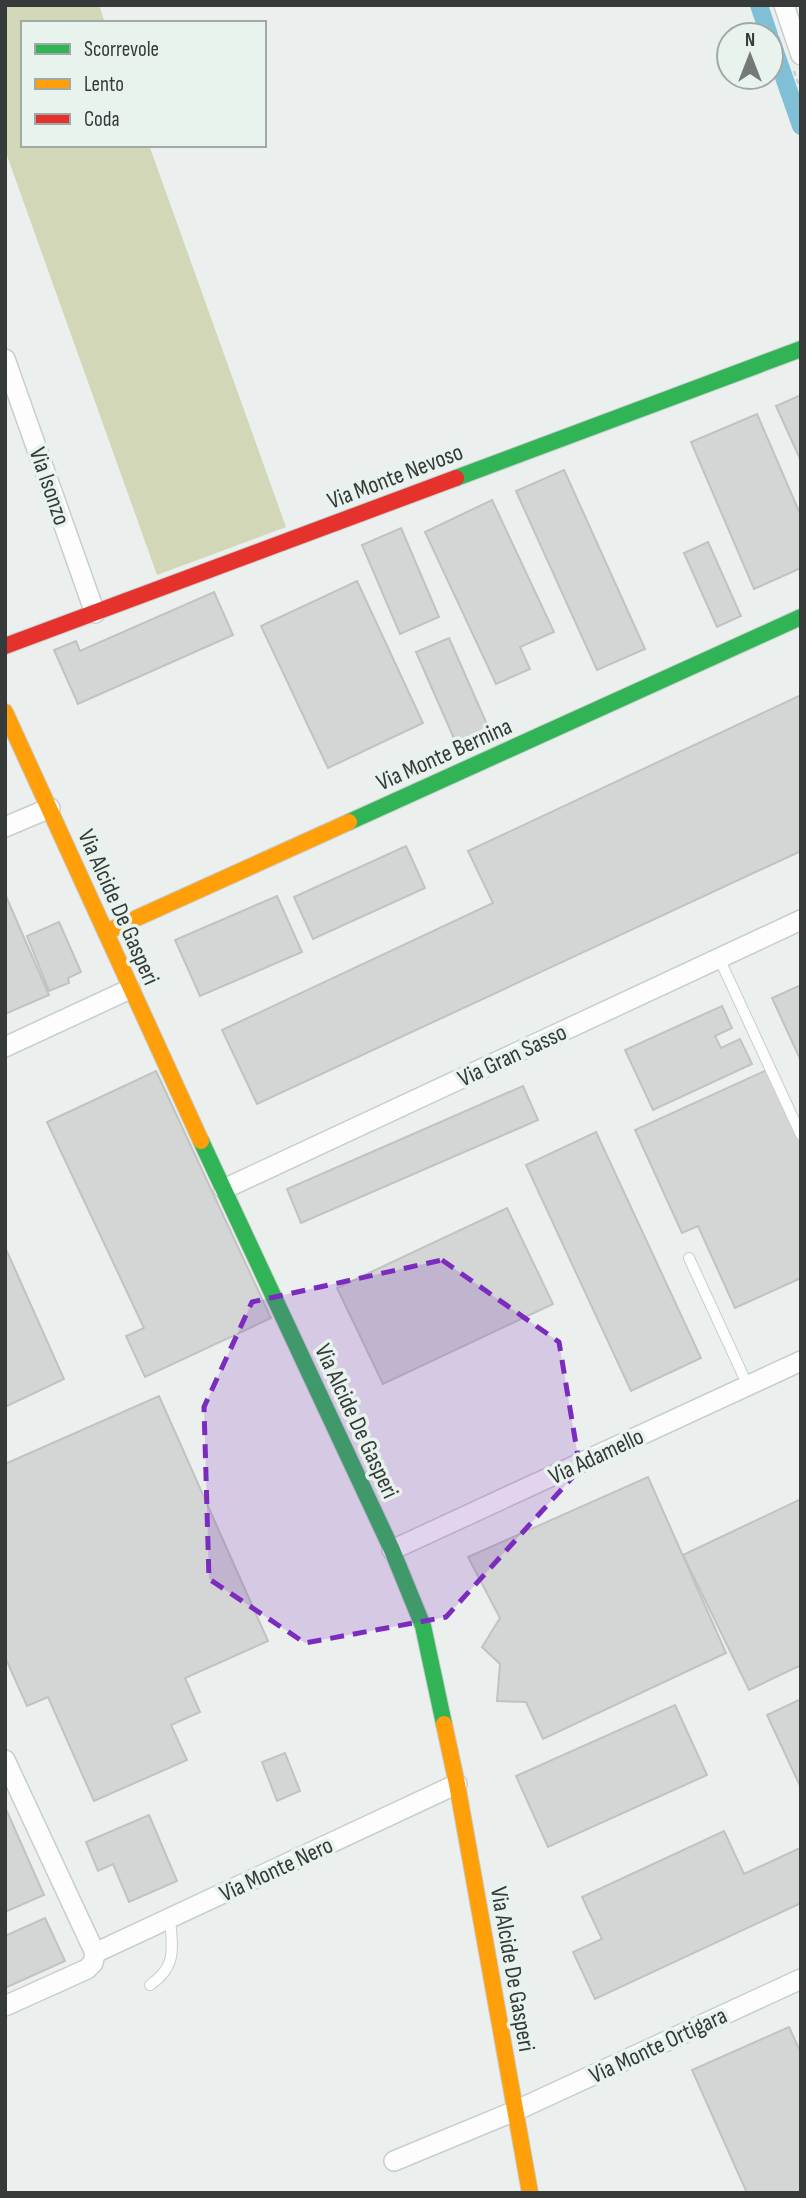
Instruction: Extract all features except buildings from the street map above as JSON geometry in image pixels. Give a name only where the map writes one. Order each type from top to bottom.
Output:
[{"type":"street","points":[[784,5],[801,55]]},
{"type":"street","name":"Via Monte Nevoso","points":[[5,646],[801,349]]},
{"type":"street","name":"Via Isonzo","points":[[5,359],[95,612]]},
{"type":"street","name":"Via Monte Bernina","points":[[106,932],[801,617]]},
{"type":"street","name":"Via Alcide De Gasperi","points":[[5,712],[130,989],[392,1550],[423,1626],[457,1784],[530,2193]]},
{"type":"street","points":[[5,827],[50,808]]},
{"type":"street","name":"Via Gran Sasso","points":[[224,1189],[801,920]]},
{"type":"street","points":[[5,1047],[130,989]]},
{"type":"street","name":"Via Adamello","points":[[392,1550],[801,1361]]},
{"type":"street","points":[[5,1760],[95,1953]]},
{"type":"street","name":"Via Monte Nero","points":[[5,2006],[87,1969],[93,1963],[95,1953],[457,1784]]},
{"type":"street","name":"Via Monte Ortigara","points":[[394,2161],[515,2111],[801,1979]]},
{"type":"lane","points":[[719,958],[801,1135]]},
{"type":"lane","points":[[689,1258],[748,1386]]},
{"type":"lane","points":[[150,1985],[163,1976],[170,1965],[170,1918]]},
{"type":"highlighted area","points":[[442,1260],[559,1342],[580,1469],[446,1617],[305,1643],[209,1579],[204,1407],[252,1302]]},
{"type":"green space","points":[[5,5],[99,5],[104,21],[21,21],[21,147],[150,147],[286,527],[157,575],[5,150]]},
{"type":"waterway","points":[[759,5],[764,21]]},
{"type":"waterway","points":[[785,80],[801,126]]},
{"type":"traffic: fast","points":[[456,478],[801,349]]},
{"type":"traffic: fast","points":[[349,822],[801,617]]},
{"type":"traffic: fast","points":[[201,1141],[392,1550],[423,1626],[444,1724]]},
{"type":"traffic: slow","points":[[5,712],[201,1141]]},
{"type":"traffic: slow","points":[[106,932],[349,822]]},
{"type":"traffic: slow","points":[[444,1724],[530,2193]]},
{"type":"traffic: jam","points":[[5,646],[456,478]]}]
